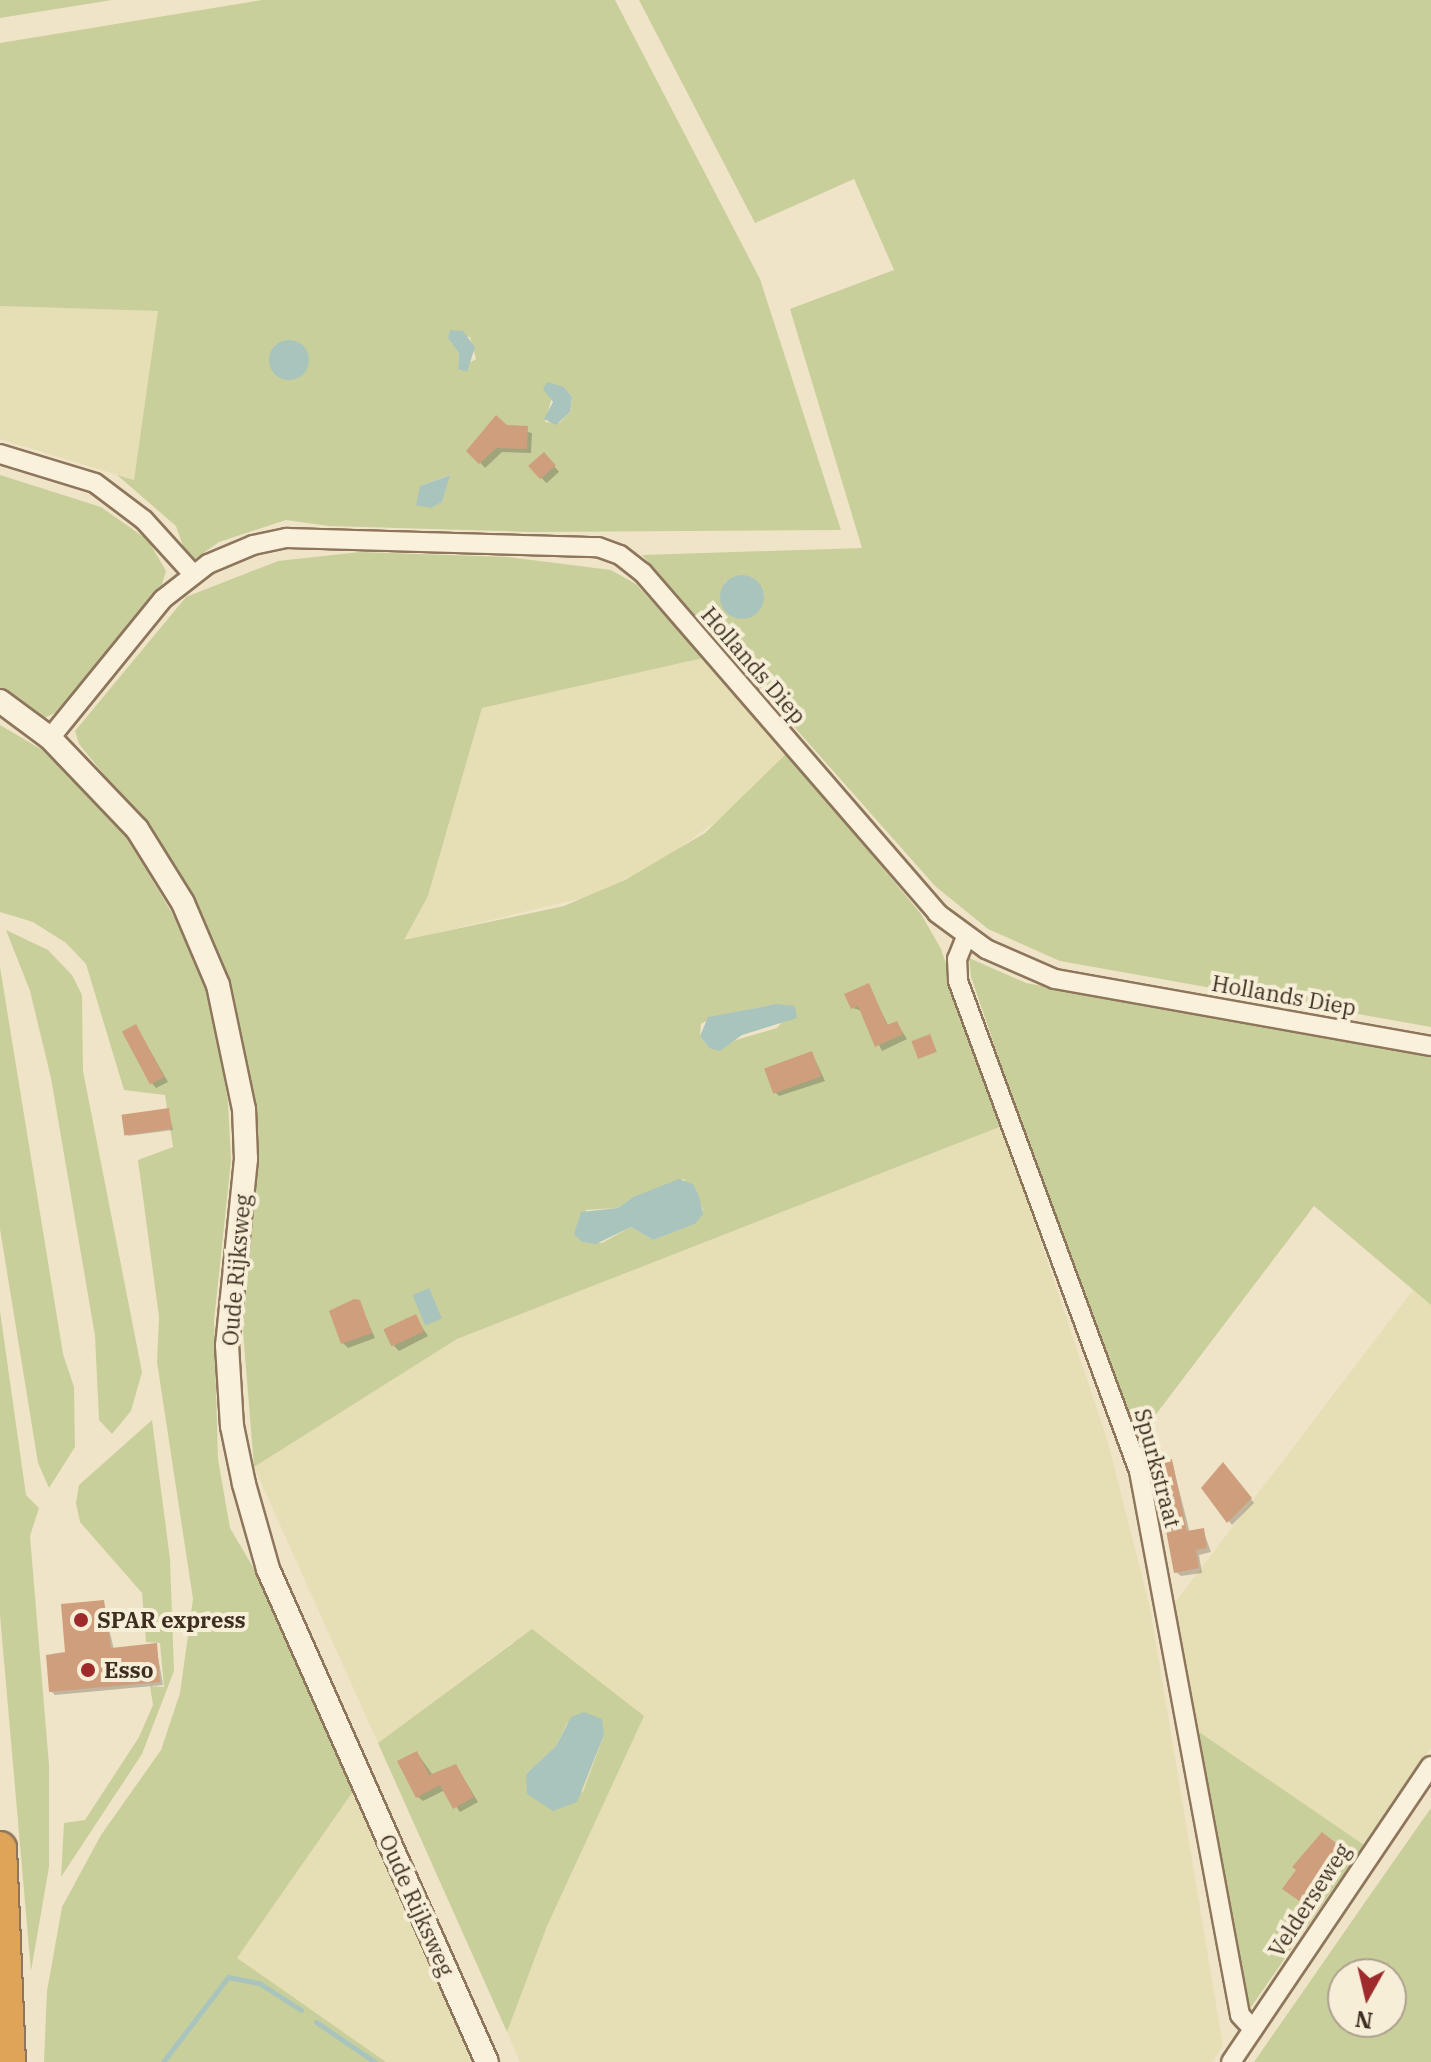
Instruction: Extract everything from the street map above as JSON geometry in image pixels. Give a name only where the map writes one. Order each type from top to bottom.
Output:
[{"type":"highway","points":[[0,1848],[9,2062]]},
{"type":"street","points":[[0,454],[95,483],[144,520],[193,574]]},
{"type":"street","name":"Hollands Diep","points":[[50,738],[163,599],[193,574],[231,553],[287,538],[598,547],[620,555],[643,573],[937,913],[966,937],[1013,964],[1055,979],[1431,1046]]},
{"type":"street","name":"Oude Rijksweg","points":[[0,701],[50,738],[137,829],[183,903],[218,985],[244,1109],[245,1172],[227,1358],[244,1484],[268,1569],[487,2062]]},
{"type":"street","name":"Spurkstraat","points":[[966,937],[957,959],[958,981],[1139,1471],[1240,2015],[1253,2029]]},
{"type":"street","name":"Velderseweg","points":[[1231,2062],[1431,1766]]},
{"type":"shaded area","points":[[0,306],[158,311],[134,480],[0,439]]},
{"type":"shaded area","points":[[703,658],[787,753],[737,807],[658,863],[591,896],[403,941],[428,896],[482,708]]},
{"type":"shaded area","points":[[1002,1126],[1108,1442],[1150,1608],[1223,2046],[1212,2062],[520,2062],[507,2032],[547,1926],[513,1642],[378,1743],[254,1467],[457,1339]]},
{"type":"shaded area","points":[[1413,1290],[1431,1305],[1431,1748],[1364,1845],[1199,1732],[1173,1605]]},
{"type":"shaded area","points":[[356,1787],[479,2062],[386,2062],[236,1958]]},
{"type":"green space","points":[[0,0],[112,0],[0,18]]},
{"type":"green space","points":[[262,0],[615,0],[760,279],[841,530],[533,532],[329,526],[286,520],[219,542],[189,563],[176,526],[117,475],[134,480],[158,311],[0,306],[0,43]],"holes":[[[448,336],[470,337],[476,359],[458,369],[459,353]],[[564,387],[572,397],[570,412],[559,423],[545,422],[552,397]],[[449,475],[442,502],[431,508],[420,486]]]},
{"type":"green space","points":[[639,0],[1431,0],[1431,1027],[1060,961],[988,929],[935,886],[642,555],[862,548],[790,309],[894,270],[854,179],[755,223]],"holes":[[[752,577],[764,593],[758,612],[733,616],[721,600],[726,581]]]},
{"type":"green space","points":[[0,475],[101,507],[148,540],[166,571],[160,591],[55,713],[44,718],[0,693]]},
{"type":"green space","points":[[360,552],[508,557],[611,570],[636,584],[703,658],[482,708],[428,896],[404,940],[564,906],[625,880],[705,833],[787,753],[921,914],[941,949],[1002,1126],[457,1339],[254,1467],[242,1319],[257,1163],[241,1038],[206,923],[147,828],[79,744],[75,731],[186,597],[278,561]],"holes":[[[767,1006],[795,1006],[777,1028],[709,1048],[700,1036],[701,1024],[715,1016]],[[684,1179],[703,1209],[695,1224],[653,1240],[631,1227],[602,1243],[582,1242],[586,1210],[618,1208],[633,1197]]]},
{"type":"green space","points":[[0,725],[51,755],[121,828],[184,933],[209,996],[228,1101],[231,1161],[214,1321],[218,1459],[230,1528],[264,1586],[356,1787],[237,1958],[386,2062],[44,2062],[47,1991],[62,1907],[101,1835],[161,1750],[180,1693],[193,1599],[157,1362],[159,1317],[138,1160],[173,1147],[165,1095],[124,1090],[86,964],[66,943],[33,922],[0,912]]},
{"type":"green space","points":[[6,930],[48,950],[72,975],[82,995],[83,1071],[142,1372],[131,1411],[112,1434],[99,1420],[95,1336],[51,1078],[30,991]]},
{"type":"green space","points":[[969,958],[1026,983],[1431,1054],[1431,1305],[1314,1206],[1132,1446],[971,977]]},
{"type":"green space","points":[[0,967],[63,1354],[74,1387],[75,1447],[49,1488],[38,1463],[0,1229]]},
{"type":"green space","points":[[0,1311],[26,1495],[39,1508],[30,1536],[49,1765],[49,1867],[31,1971],[0,1615]]},
{"type":"green space","points":[[152,1420],[170,1559],[174,1671],[142,1754],[61,1877],[64,1823],[85,1820],[139,1737],[153,1705],[150,1686],[164,1687],[160,1643],[146,1642],[142,1593],[80,1522],[76,1503],[79,1485]]},
{"type":"green space","points":[[532,1629],[644,1716],[547,1926],[507,2032],[378,1743]],"holes":[[[567,1723],[604,1735],[583,1792],[526,1774],[556,1746]]]},
{"type":"green space","points":[[1199,1732],[1364,1845],[1246,2011]]},
{"type":"green space","points":[[1431,1808],[1431,2062],[1254,2062]]},
{"type":"water","points":[[450,330],[463,331],[475,347],[467,372],[458,369],[459,353],[448,338]]},
{"type":"water","points":[[289,340],[303,346],[309,360],[303,374],[289,380],[275,374],[269,360],[275,346]]},
{"type":"water","points":[[547,382],[564,387],[572,397],[570,412],[556,425],[544,419],[553,402],[543,389]]},
{"type":"water","points":[[450,475],[442,502],[431,508],[416,505],[420,486]]},
{"type":"water","points":[[742,575],[757,582],[764,597],[757,612],[742,619],[727,612],[720,597],[727,582]]},
{"type":"water","points":[[777,1004],[795,1006],[797,1018],[742,1035],[720,1051],[709,1048],[700,1036],[708,1017]]},
{"type":"water","points":[[679,1179],[693,1184],[699,1196],[703,1214],[695,1224],[653,1240],[631,1227],[596,1244],[582,1242],[574,1234],[581,1212],[618,1208],[633,1197]]},
{"type":"water","points":[[429,1288],[442,1318],[425,1325],[412,1295]]},
{"type":"water","points":[[584,1712],[602,1719],[604,1735],[577,1802],[553,1811],[527,1794],[526,1774],[556,1746],[571,1717]]},
{"type":"building","points":[[496,415],[507,425],[528,426],[527,449],[496,448],[479,464],[466,451]]},
{"type":"building","points":[[544,452],[556,466],[540,479],[528,466]]},
{"type":"building","points":[[869,983],[887,1025],[897,1021],[903,1034],[875,1047],[858,1006],[851,1009],[844,994]]},
{"type":"building","points":[[136,1024],[164,1077],[150,1084],[122,1032]]},
{"type":"building","points":[[930,1034],[937,1052],[918,1059],[911,1041]]},
{"type":"building","points":[[812,1051],[821,1076],[773,1094],[764,1068]]},
{"type":"building","points":[[169,1108],[172,1129],[124,1135],[121,1115]]},
{"type":"building","points":[[354,1299],[360,1300],[372,1333],[341,1344],[329,1311]]},
{"type":"building","points":[[416,1314],[424,1331],[391,1346],[383,1329]]},
{"type":"building","points":[[1172,1459],[1187,1531],[1204,1528],[1207,1548],[1196,1550],[1199,1568],[1174,1573],[1154,1467]]},
{"type":"building","points":[[1223,1462],[1252,1498],[1227,1523],[1201,1488]]},
{"type":"building","points":[[104,1600],[111,1648],[157,1643],[160,1682],[49,1692],[46,1655],[65,1652],[61,1604]]},
{"type":"building","points":[[417,1751],[429,1775],[456,1764],[474,1797],[453,1809],[440,1785],[416,1798],[397,1761]]},
{"type":"building","points":[[1322,1832],[1341,1847],[1301,1902],[1282,1889],[1296,1870],[1292,1867]]},
{"type":"waterway","points":[[163,2062],[228,1977],[259,1983],[301,2010]]},
{"type":"waterway","points":[[316,2022],[375,2062]]},
{"type":"place","name":"SPAR express","points":[[81,1620]]},
{"type":"place","name":"Esso","points":[[88,1670]]}]
